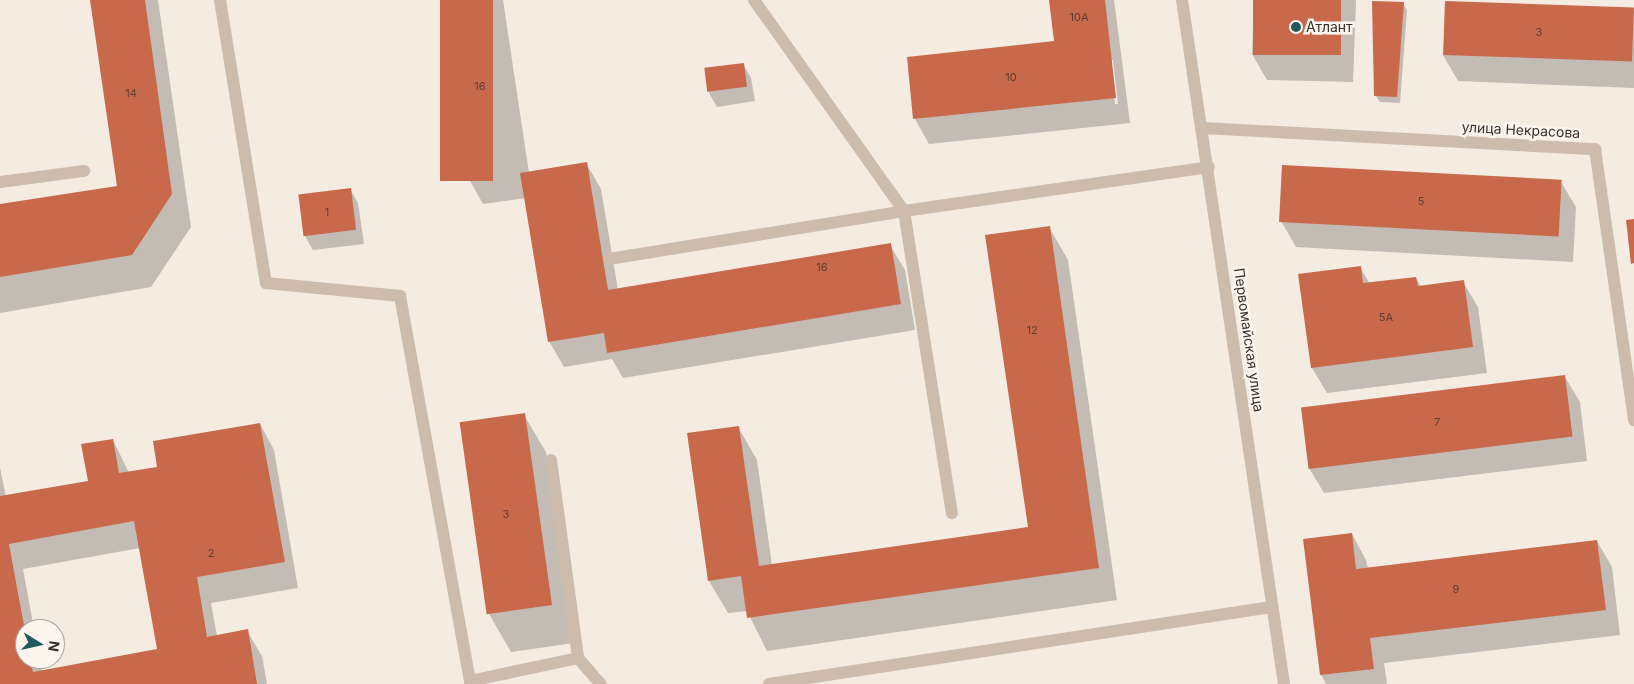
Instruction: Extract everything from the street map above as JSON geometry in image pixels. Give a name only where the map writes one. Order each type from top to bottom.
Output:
[{"type":"street","points":[[220,0],[266,282],[400,296],[470,681],[578,658]]},
{"type":"street","points":[[754,0],[904,211],[952,513]]},
{"type":"street","name":"Первомайская улица","points":[[1182,0],[1209,166],[1271,607],[1284,684]]},
{"type":"street","name":"улица Некрасова","points":[[1203,128],[1595,149],[1634,420]]},
{"type":"street","points":[[609,259],[904,211],[1209,166]]},
{"type":"street","points":[[0,182],[84,171]]},
{"type":"street","points":[[551,460],[578,658],[602,684]]},
{"type":"street","points":[[768,684],[1271,607]]},
{"type":"building","points":[[90,0],[145,0],[172,194],[132,255],[0,277],[0,204],[117,186]]},
{"type":"building","points":[[440,0],[493,0],[493,181],[440,181]]},
{"type":"building","points":[[1049,0],[1105,0],[1116,98],[913,119],[907,57],[1054,41]]},
{"type":"building","name":"Атлант","points":[[1253,0],[1341,0],[1341,55],[1253,55]]},
{"type":"building","points":[[1372,1],[1404,2],[1397,97],[1374,96]]},
{"type":"building","points":[[1445,1],[1634,8],[1632,62],[1443,55]]},
{"type":"building","points":[[744,63],[747,87],[707,92],[704,68]]},
{"type":"building","points":[[587,162],[608,290],[891,243],[901,304],[607,353],[604,333],[548,342],[520,173]]},
{"type":"building","points":[[1282,165],[1562,180],[1559,237],[1279,222]]},
{"type":"building","points":[[351,188],[356,230],[304,236],[298,194]]},
{"type":"building","points":[[1634,219],[1634,263],[1631,264],[1626,220]]},
{"type":"building","points":[[1050,226],[1099,568],[747,618],[741,576],[708,581],[687,433],[739,426],[759,566],[1028,527],[985,235]]},
{"type":"building","points":[[1361,266],[1363,283],[1416,277],[1418,286],[1464,280],[1473,347],[1311,368],[1298,274]]},
{"type":"building","points":[[1565,375],[1573,437],[1309,469],[1301,407]]},
{"type":"building","points":[[525,413],[552,605],[487,614],[460,422]]},
{"type":"building","points":[[260,423],[285,562],[197,577],[207,637],[248,629],[257,684],[0,684],[0,496],[88,481],[81,444],[113,439],[119,473],[157,467],[153,441]],"holes":[[[134,521],[157,649],[65,666],[65,669],[33,672],[32,669],[15,669],[15,619],[23,619],[9,544]]]},
{"type":"building","points":[[1352,533],[1356,569],[1597,540],[1606,610],[1370,638],[1374,669],[1320,675],[1303,539]]},
{"type":"place","name":"Атлант","points":[[1296,27]]}]
